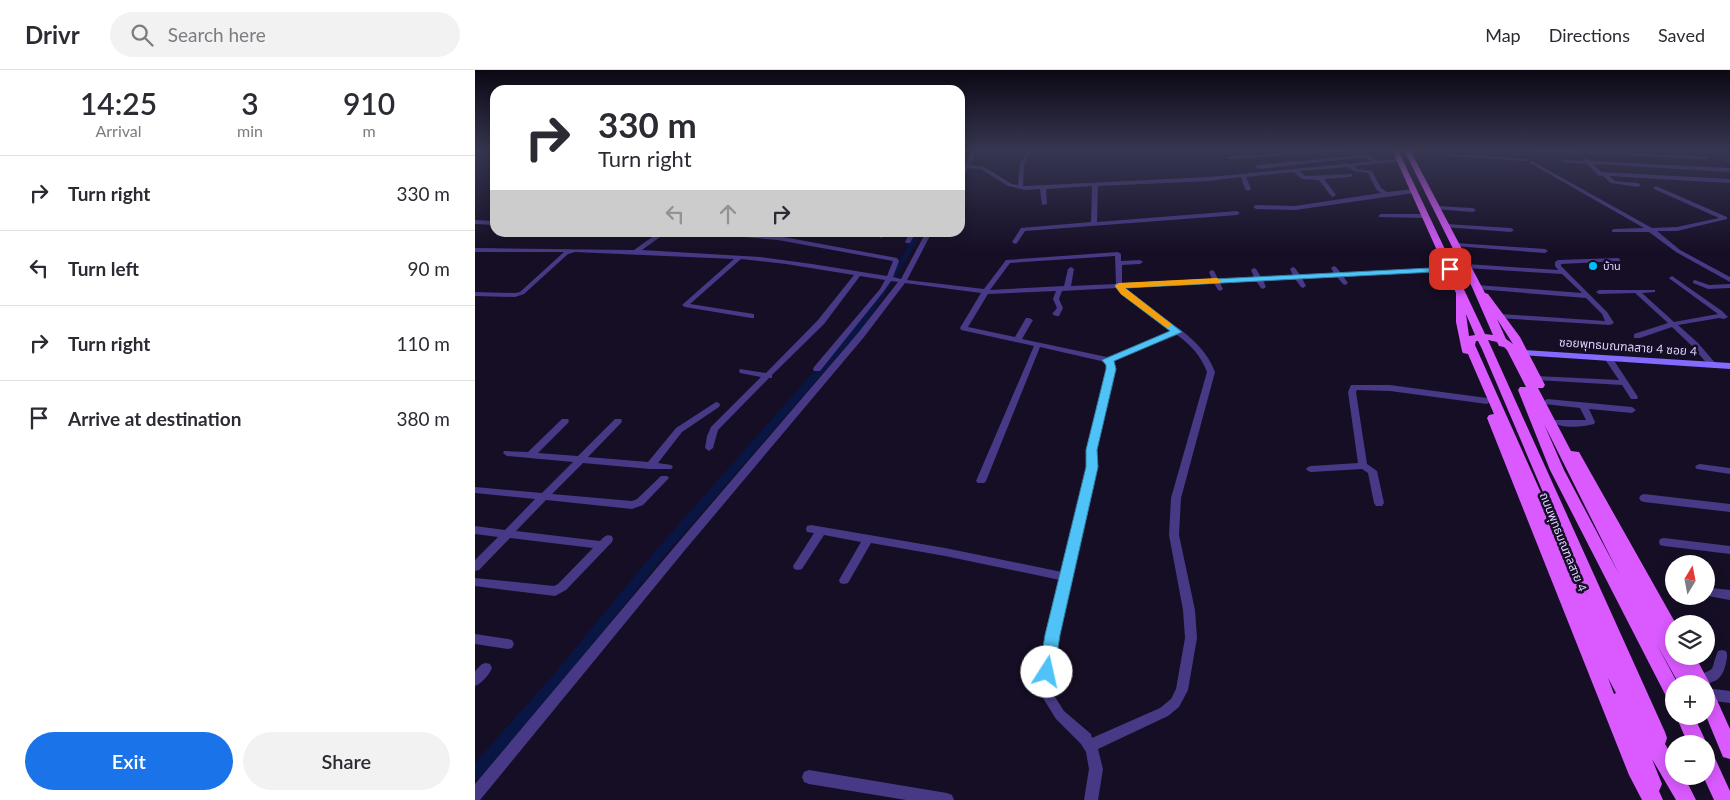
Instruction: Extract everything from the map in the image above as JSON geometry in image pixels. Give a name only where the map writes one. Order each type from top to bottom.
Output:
[{"type":"main road","name":"ถนนพุทธมณฑลสาย 4","points":[[1411,184],[1487,349],[1665,754]]},
{"type":"main road","name":"ถนนพุทธมณฑลสาย 4","points":[[1425,184],[1478,288],[1488,315],[1515,370],[1557,470],[1665,677]]},
{"type":"main road","name":"ถนนพุทธมณฑลสาย 4","points":[[1478,288],[1501,316],[1524,353],[1557,422],[1665,620]]},
{"type":"main road","name":"ถนนพุทธมณฑลสาย 4","points":[[1460,292],[1459,308],[1466,346],[1617,722],[1653,800]]},
{"type":"main road","points":[[1659,800],[1628,721],[1609,665],[1556,539],[1470,345],[1471,339],[1479,337],[1496,338],[1508,344],[1511,348],[1654,627],[1671,675]]},
{"type":"main road","points":[[1654,627],[1691,675]]},
{"type":"main road","points":[[1609,665],[1641,723],[1665,761]]},
{"type":"main road","points":[[1715,718],[1730,750]]},
{"type":"main road","points":[[1711,725],[1730,757]]},
{"type":"main road","points":[[1715,780],[1724,800]]},
{"type":"main road","name":"ถนนพุทธมณฑลสาย 4","points":[[1679,785],[1686,800]]},
{"type":"street","points":[[1010,184],[1020,187],[1137,184]]},
{"type":"street","points":[[1246,184],[1248,189]]},
{"type":"street","points":[[1325,184],[1333,195]]},
{"type":"street","points":[[1376,184],[1379,189],[1386,194]]},
{"type":"street","points":[[1570,184],[1651,230],[1678,251],[1730,280]]},
{"type":"street","points":[[1630,184],[1637,185]]},
{"type":"street","points":[[1094,224],[1095,185]]},
{"type":"street","points":[[1043,187],[1044,204]]},
{"type":"street","points":[[1657,188],[1728,219]]},
{"type":"street","points":[[1256,207],[1295,208],[1414,191]]},
{"type":"street","points":[[1437,208],[1473,210]]},
{"type":"street","points":[[1015,242],[1021,230],[1237,214]]},
{"type":"street","points":[[1381,216],[1426,216]]},
{"type":"street","points":[[1039,228],[1041,218]]},
{"type":"street","points":[[1615,231],[1683,228],[1728,219]]},
{"type":"street","points":[[475,222],[490,223]]},
{"type":"street","points":[[1446,226],[1511,230]]},
{"type":"street","points":[[635,252],[657,237]]},
{"type":"street","points":[[769,237],[888,257],[896,261],[891,271],[891,279],[817,369]]},
{"type":"street","points":[[908,242],[910,237]]},
{"type":"street","points":[[475,795],[681,547],[861,335],[901,280],[926,237]]},
{"type":"street","points":[[1456,245],[1545,251]]},
{"type":"street","points":[[475,250],[678,252],[740,257],[986,291],[1450,269]]},
{"type":"street","points":[[475,294],[515,295],[522,293],[566,253],[575,250]]},
{"type":"street","points":[[1090,746],[1164,712],[1175,703],[1181,690],[1191,638],[1189,610],[1174,535],[1175,512],[1184,470],[1211,372],[1210,364],[1205,355],[1124,293],[1119,286],[1118,254],[1010,260],[986,291],[964,328],[1107,360],[1111,364],[1091,450],[1092,467],[1053,635],[1044,690],[1060,714],[1079,731],[1090,746],[1096,769],[1091,800]]},
{"type":"street","points":[[740,257],[685,306],[751,316]]},
{"type":"street","points":[[1501,316],[1610,323],[1605,313],[1563,272],[1558,266],[1558,262],[1618,260]]},
{"type":"street","points":[[1119,263],[1140,262]]},
{"type":"street","points":[[1374,266],[1379,273]]},
{"type":"street","points":[[1466,266],[1563,272]]},
{"type":"street","points":[[1335,268],[1345,283]]},
{"type":"street","points":[[1056,314],[1059,308],[1056,299],[1071,269]]},
{"type":"street","points":[[1293,269],[1303,286]]},
{"type":"street","points":[[1253,270],[1263,287]]},
{"type":"street","points":[[1212,272],[1220,289]]},
{"type":"street","points":[[709,448],[714,429],[821,322],[859,274]]},
{"type":"street","points":[[1637,336],[1673,324],[1724,316],[1672,278]]},
{"type":"street","points":[[1695,282],[1713,287],[1730,286]]},
{"type":"street","points":[[1478,288],[1588,296]]},
{"type":"street","points":[[1635,291],[1690,337],[1713,365]]},
{"type":"street","points":[[1599,292],[1653,291]]},
{"type":"street","points":[[1531,318],[1537,328]]},
{"type":"street","points":[[1018,339],[1029,320]]},
{"type":"street","points":[[1107,360],[1177,332]]},
{"type":"street","points":[[981,481],[1038,344]]},
{"type":"street","name":"ซอยพุทธมณฑลสาย 4 ซอย 4","points":[[1524,353],[1730,366]]},
{"type":"street","points":[[1608,358],[1634,397]]},
{"type":"street","points":[[743,371],[769,376]]},
{"type":"street","points":[[1536,378],[1624,383]]},
{"type":"street","points":[[1363,466],[1352,392],[1354,387],[1391,388],[1487,401]]},
{"type":"street","points":[[1547,402],[1632,410]]},
{"type":"street","points":[[650,466],[679,430],[716,405]]},
{"type":"street","points":[[1557,422],[1582,424],[1591,422],[1583,405]]},
{"type":"street","points":[[530,455],[565,421]]},
{"type":"street","points":[[475,567],[618,421]]},
{"type":"street","points":[[507,453],[668,467]]},
{"type":"street","points":[[1311,469],[1363,466],[1372,471],[1379,503]]},
{"type":"street","points":[[1701,467],[1730,470]]},
{"type":"street","points":[[475,490],[632,505],[640,502],[664,478]]},
{"type":"street","points":[[1644,498],[1730,508]]},
{"type":"street","points":[[475,530],[507,535],[605,542],[562,587],[555,591],[475,582]]},
{"type":"street","points":[[798,566],[816,530],[945,552],[1067,578]]},
{"type":"street","points":[[844,580],[868,539]]},
{"type":"street","points":[[1664,542],[1730,550]]},
{"type":"street","points":[[1715,593],[1730,595]]},
{"type":"street","points":[[475,639],[508,644]]},
{"type":"street","points":[[1714,675],[1718,672],[1723,655]]},
{"type":"street","points":[[475,680],[486,668]]},
{"type":"street","points":[[1715,692],[1730,698]]},
{"type":"street","points":[[809,777],[947,800]]},
{"type":"waterway","points":[[475,773],[558,678],[661,552],[859,326],[895,274],[916,237]]},
{"type":"slow traffic","points":[[1167,325],[1124,293],[1119,286],[1217,281]]},
{"type":"place","name":"บ้าน","points":[[1593,266]]},
{"type":"route","points":[[1047,672],[1053,635],[1092,467],[1091,450],[1111,369],[1111,364],[1107,360],[1177,332],[1124,293],[1119,286],[1450,269]]}]
